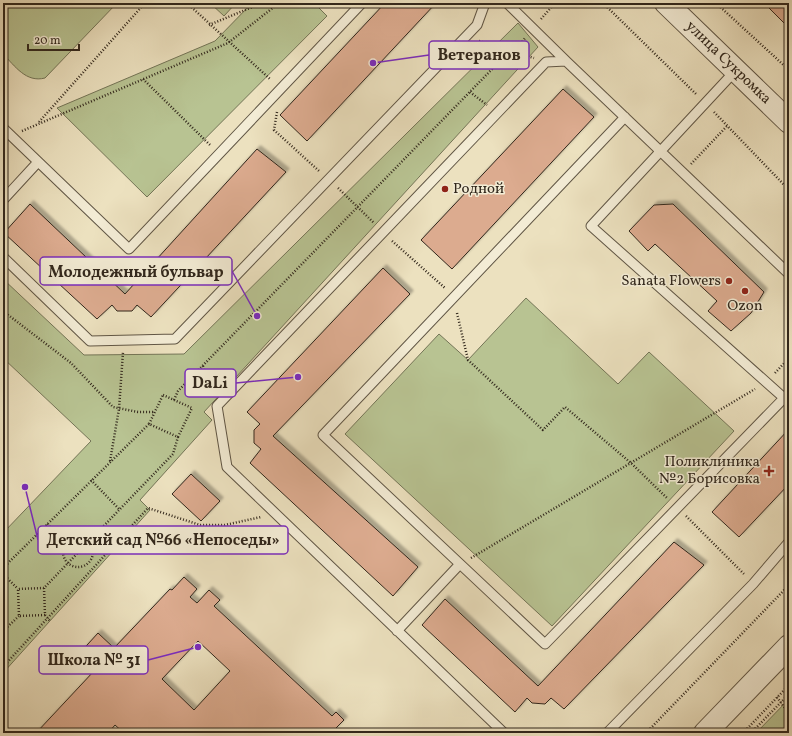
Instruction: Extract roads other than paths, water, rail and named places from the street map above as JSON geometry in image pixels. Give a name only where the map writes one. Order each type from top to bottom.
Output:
[{"type":"street","name":"улица Сукромка","points":[[666,3],[789,122]]},
{"type":"street","points":[[705,733],[789,646]]},
{"type":"lane","points":[[3,128],[129,248],[362,3]]},
{"type":"lane","points":[[3,257],[90,341],[174,339],[477,25],[485,3]]},
{"type":"lane","points":[[507,3],[789,274]]},
{"type":"lane","points":[[504,733],[227,467],[217,406],[546,62],[566,61]]},
{"type":"lane","points":[[625,117],[323,435],[545,644],[786,396],[766,382],[591,226],[660,150],[736,70]]},
{"type":"lane","points":[[3,200],[38,162]]},
{"type":"lane","points":[[607,733],[754,584],[789,542]]},
{"type":"lane","points":[[397,631],[460,564]]},
{"type":"place","name":"Ветеранов","points":[[373,63]]},
{"type":"place","name":"Родной","points":[[445,189]]},
{"type":"place","name":"Sanata Flowers","points":[[729,281]]},
{"type":"place","name":"Ozon","points":[[745,291]]},
{"type":"place","name":"Молодежный бульвар","points":[[257,316]]},
{"type":"place","name":"DaLi","points":[[298,377]]},
{"type":"place","name":"Поликлиника №2 Борисовка","points":[[769,471]]},
{"type":"place","name":"Детский сад №66 «Непоседы»","points":[[25,487]]},
{"type":"place","name":"Школа № 31","points":[[198,647]]}]
